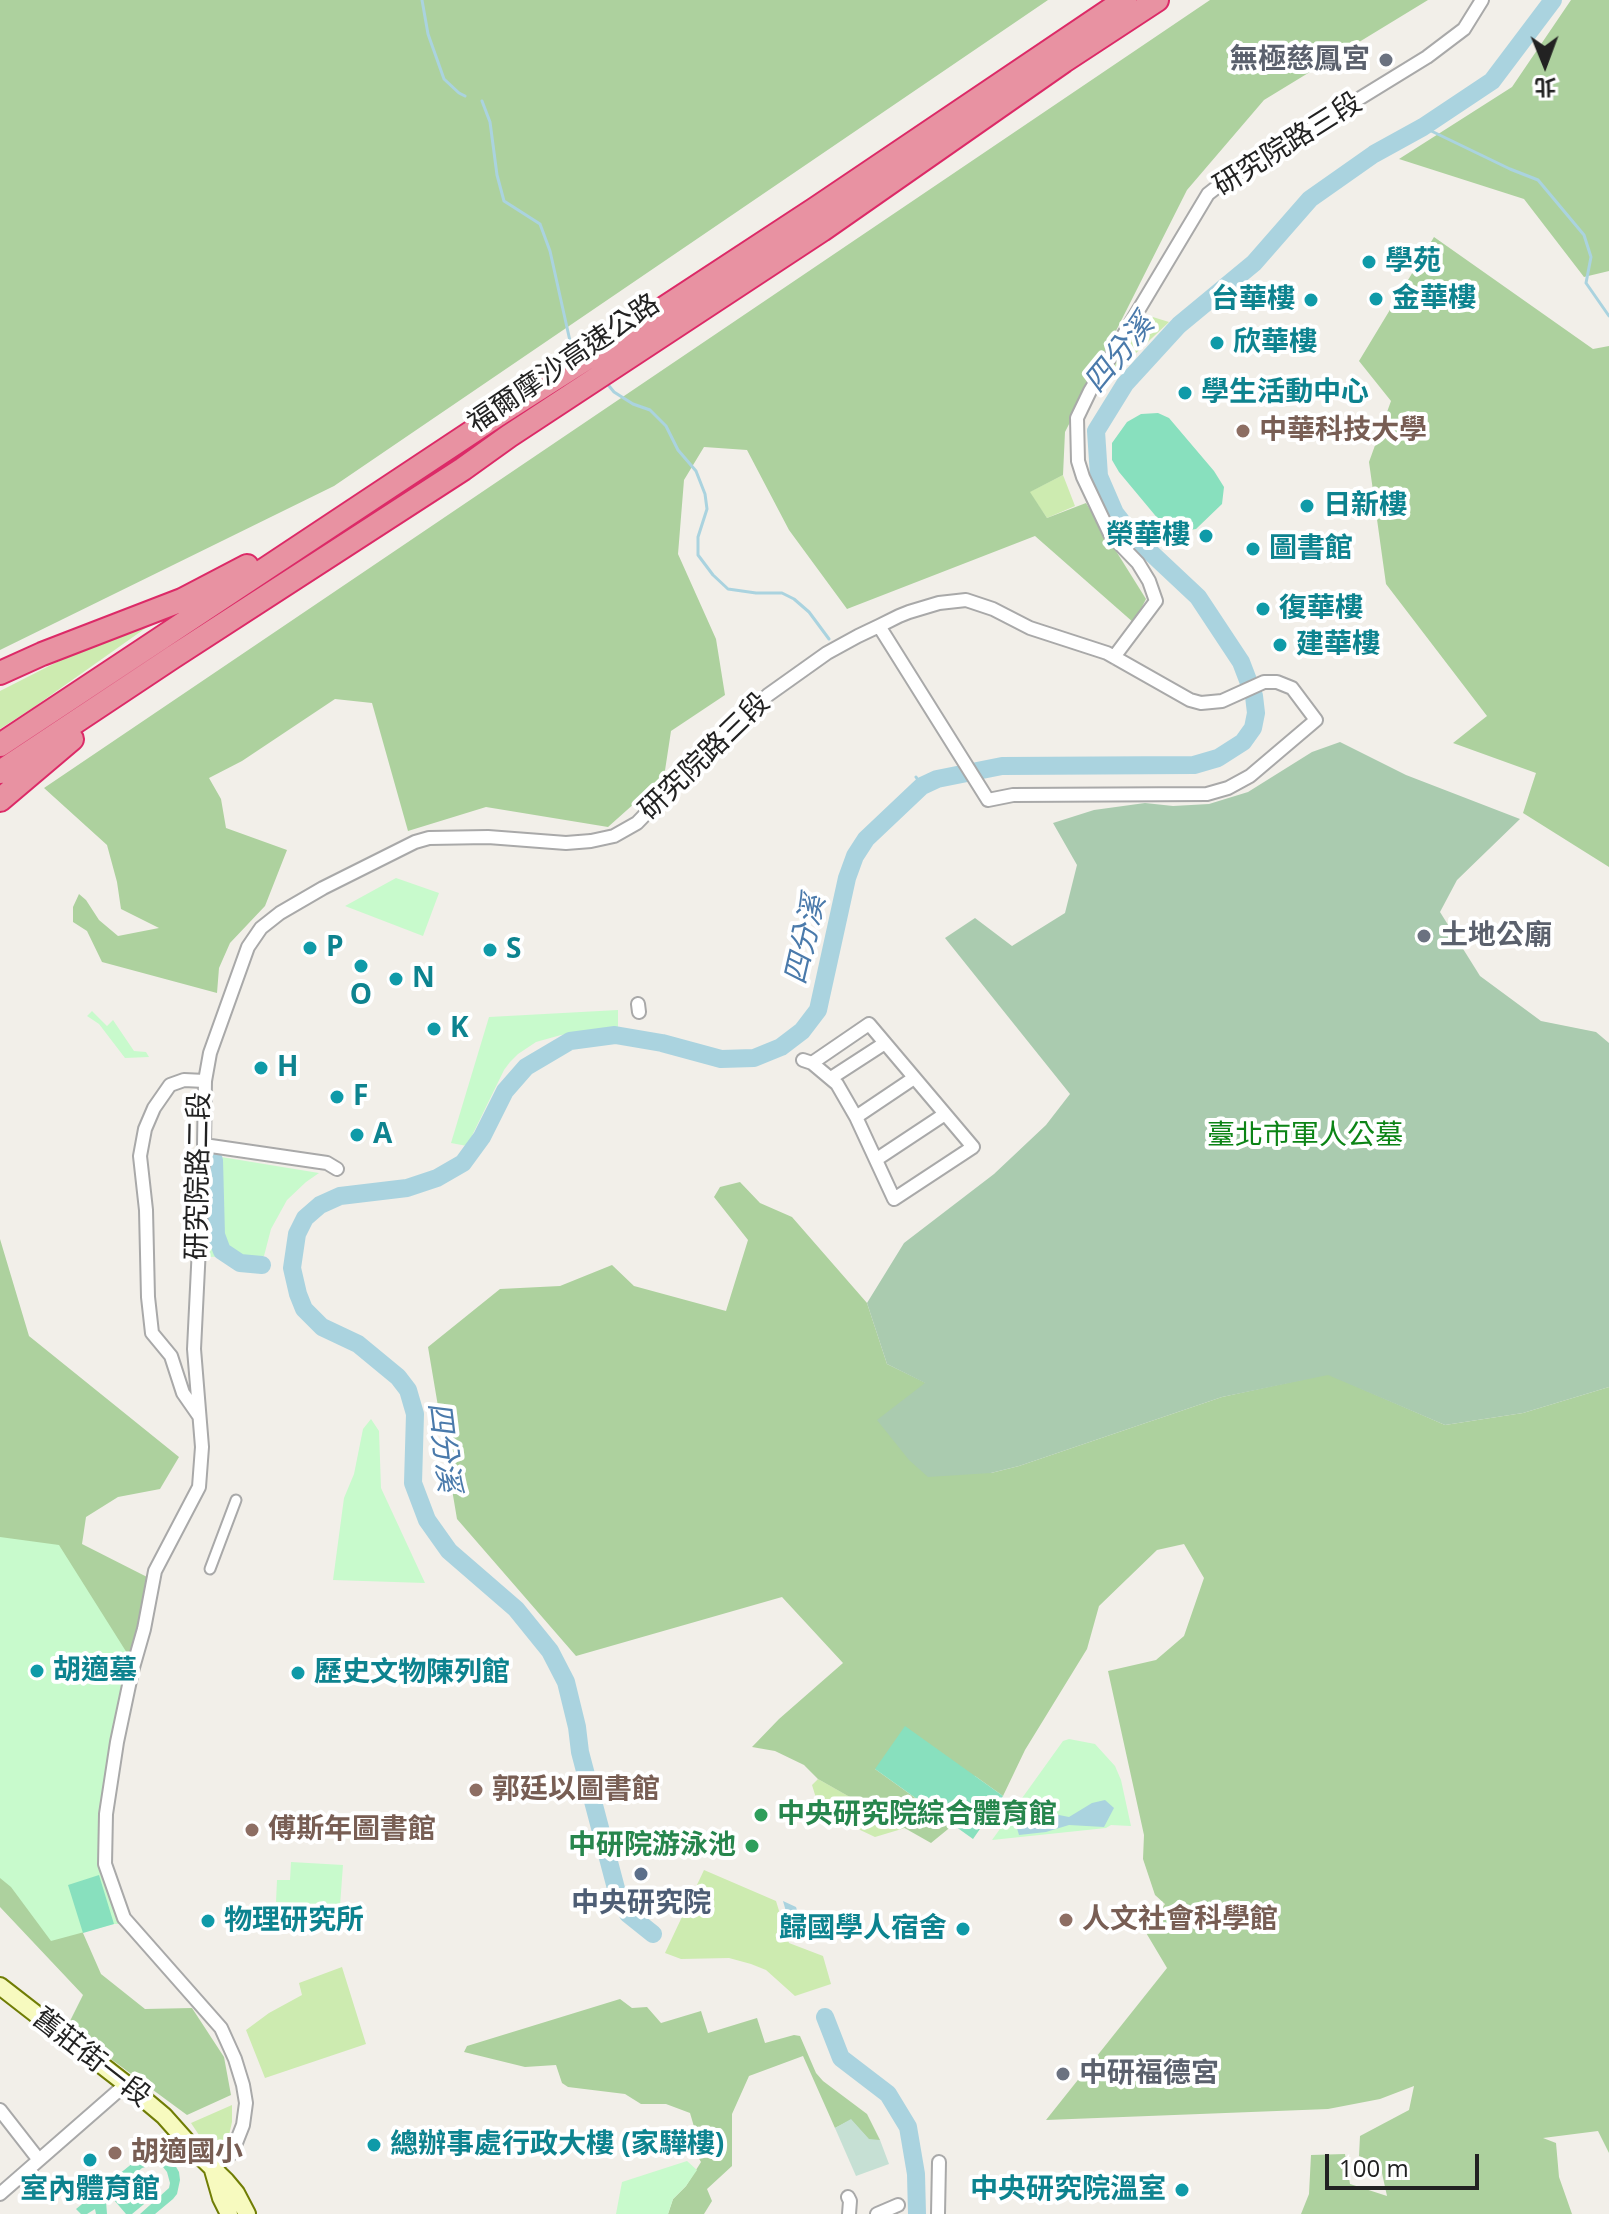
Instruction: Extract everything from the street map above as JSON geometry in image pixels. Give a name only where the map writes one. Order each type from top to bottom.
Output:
[{"type":"highway","name":"福爾摩沙高速公路","points":[[0,772],[463,469],[1125,0]]},
{"type":"highway","name":"福爾摩沙高速公路","points":[[0,745],[493,418],[741,270],[822,230],[1157,0]]},
{"type":"highway","points":[[0,673],[182,600],[237,572],[317,522],[435,457]]},
{"type":"highway","points":[[0,800],[173,657]]},
{"type":"main road","name":"舊莊街一段","points":[[0,1986],[164,2116],[212,2169]]},
{"type":"main road","points":[[212,2169],[229,2214]]},
{"type":"main road","points":[[212,2169],[236,2193],[247,2214]]},
{"type":"street","name":"研究院路三段","points":[[1114,657],[1156,601],[1138,563],[1110,534],[1081,469],[1076,438],[1077,418],[1090,391],[1208,194],[1427,57],[1464,29],[1482,0]]},
{"type":"street","name":"研究院路三段","points":[[205,1081],[210,1053],[251,940],[280,913],[407,845],[429,838],[488,837],[566,843],[614,836],[637,823],[768,695],[827,653],[879,626],[909,612],[939,603],[966,600],[993,609],[1030,628],[1114,657],[1190,700],[1201,703],[1222,701],[1261,683],[1277,682],[1292,688],[1316,720],[1250,776],[1228,788],[1207,794],[1013,795],[988,800],[879,626]]},
{"type":"street","points":[[869,1024],[885,1043],[973,1147],[894,1199],[877,1159],[837,1084],[807,1062],[869,1024]]},
{"type":"street","points":[[831,1078],[885,1043]]},
{"type":"street","points":[[856,1117],[914,1078]]},
{"type":"street","name":"研究院路二段","points":[[200,1417],[183,1393],[171,1356],[152,1333],[140,1156],[149,1119],[170,1085],[184,1080],[205,1081],[194,1349],[200,1417],[202,1447],[199,1487],[155,1571],[117,1742],[106,1814],[105,1864],[124,1918],[221,2028],[235,2059],[246,2103],[243,2125],[232,2153],[212,2169]]},
{"type":"street","points":[[877,1159],[945,1114]]},
{"type":"street","points":[[204,1145],[327,1163],[337,1169]]},
{"type":"street","points":[[210,1569],[236,1500]]},
{"type":"street","points":[[0,2194],[126,2084]]},
{"type":"street","points":[[0,2110],[39,2160]]},
{"type":"street","points":[[938,2214],[939,2162]]},
{"type":"street","points":[[848,2197],[849,2214]]},
{"type":"street","points":[[877,2214],[898,2205]]},
{"type":"green space","points":[[0,0],[1048,0],[334,486],[0,650]]},
{"type":"green space","points":[[1210,0],[1428,0],[1264,100],[1187,190],[1065,432],[1063,475],[1030,492],[1047,518],[1086,503],[1146,599],[1134,623],[1035,536],[847,609],[789,530],[747,450],[704,447],[684,480],[678,554],[716,639],[725,695],[671,731],[664,777],[608,827],[486,807],[408,831],[372,703],[335,699],[242,761],[209,778],[221,799],[226,828],[287,850],[265,906],[230,943],[219,968],[217,993],[102,962],[87,931],[73,922],[73,907],[79,894],[99,920],[118,936],[159,928],[121,909],[107,845],[44,788]]},
{"type":"green space","points":[[1571,0],[1609,0],[1609,271],[1584,277],[1524,199],[1399,159],[1512,87]]},
{"type":"green space","points":[[1434,237],[1593,349],[1609,346],[1609,867],[1523,813],[1536,773],[1453,743],[1487,716],[1386,584],[1369,462],[1391,401],[1359,361]]},
{"type":"green space","points":[[1143,314],[1169,322],[1113,380],[1107,376]]},
{"type":"green space","points":[[1158,413],[1169,418],[1224,487],[1222,504],[1196,529],[1178,532],[1164,526],[1112,460],[1112,443],[1127,422],[1141,414]]},
{"type":"green space","points":[[1063,475],[1075,506],[1047,518],[1029,492]]},
{"type":"green space","points":[[150,625],[0,729],[0,691],[61,660]]},
{"type":"green space","name":"臺北市軍人公墓","points":[[1340,742],[1406,775],[1520,819],[1457,880],[1440,912],[1480,976],[1541,1021],[1596,1032],[1609,1043],[1609,1387],[1523,1413],[1445,1425],[1328,1375],[1222,1397],[1019,1466],[991,1473],[928,1477],[909,1460],[877,1420],[925,1383],[887,1364],[867,1303],[904,1243],[994,1174],[1046,1125],[1070,1094],[945,938],[975,918],[1012,946],[1065,913],[1077,865],[1053,823],[1094,810],[1145,803],[1173,806],[1209,804],[1248,792],[1312,752]]},
{"type":"green space","points":[[396,878],[439,893],[423,936],[345,906]]},
{"type":"green space","points":[[618,1010],[618,1027],[561,1035],[536,1042],[518,1054],[504,1070],[467,1146],[451,1143],[489,1017]]},
{"type":"green space","points":[[92,1011],[107,1026],[113,1020],[134,1051],[146,1052],[149,1057],[125,1058],[99,1024],[87,1016]]},
{"type":"green space","points":[[209,1155],[319,1173],[287,1200],[271,1229],[264,1256],[201,1257]]},
{"type":"green space","points":[[740,1182],[760,1203],[792,1217],[867,1303],[887,1364],[926,1383],[991,1473],[1222,1397],[1328,1374],[1445,1425],[1523,1413],[1609,1387],[1609,2153],[1598,2131],[1543,2138],[1556,2143],[1559,2177],[1572,2214],[1301,2214],[1309,2194],[1311,2155],[1345,2154],[1350,2184],[1387,2196],[1380,2164],[1359,2156],[1360,2136],[1409,2110],[1414,2086],[1380,2099],[1328,2109],[1046,2120],[1167,1968],[1145,1931],[1165,1904],[1155,1895],[1143,1859],[1144,1835],[1108,1671],[1156,1660],[1184,1636],[1204,1578],[1184,1544],[1157,1550],[1099,1606],[1087,1649],[1025,1750],[1003,1796],[975,1776],[875,1769],[953,1825],[931,1843],[818,1779],[804,1765],[775,1751],[752,1747],[843,1663],[782,1597],[576,1656],[457,1519],[428,1347],[500,1289],[560,1286],[612,1265],[634,1286],[726,1311],[748,1240],[714,1197],[720,1187]]},
{"type":"green space","points":[[0,1239],[29,1336],[179,1457],[160,1489],[118,1497],[86,1517],[82,1544],[151,1579],[68,1885],[83,1933],[101,1974],[145,2009],[192,2008],[224,2057],[231,2095],[187,2115],[68,2025],[83,1995],[0,1907]]},
{"type":"green space","points":[[371,1419],[379,1431],[381,1488],[425,1583],[333,1580],[344,1498],[354,1474],[363,1429]]},
{"type":"green space","points":[[0,1537],[59,1545],[127,1653],[111,1753],[100,1863],[124,1924],[51,1941],[11,1887],[0,1878]]},
{"type":"green space","points":[[905,1726],[1003,1796],[973,1839],[875,1769]]},
{"type":"green space","points":[[1069,1739],[1095,1744],[1115,1766],[1131,1826],[1111,1825],[992,1840],[1063,1741]]},
{"type":"green space","points":[[818,1779],[905,1828],[875,1837],[820,1811],[812,1785]]},
{"type":"green space","points":[[291,1862],[343,1865],[340,1906],[276,1902],[277,1880],[290,1880]]},
{"type":"green space","points":[[704,1870],[776,1901],[789,1943],[823,1956],[831,1984],[795,1996],[766,1970],[751,1964],[729,1958],[681,1959],[665,1953]]},
{"type":"green space","points":[[99,1875],[114,1924],[83,1933],[68,1885]]},
{"type":"green space","points":[[342,1967],[366,2044],[265,2078],[246,2030],[302,1995],[299,1983]]},
{"type":"green space","points":[[620,1999],[632,2008],[647,2007],[661,2023],[701,2011],[708,2033],[757,2018],[765,2043],[800,2036],[816,2073],[867,2114],[880,2140],[869,2140],[851,2120],[835,2128],[803,2056],[749,2076],[732,2114],[732,2166],[707,2189],[712,2201],[704,2214],[668,2214],[673,2199],[686,2186],[701,2162],[694,2150],[695,2130],[690,2113],[666,2104],[641,2104],[625,2094],[568,2087],[562,2083],[556,2065],[525,2067],[464,2052],[467,2046]]},
{"type":"green space","points":[[232,2105],[229,2135],[218,2147],[211,2146],[191,2123]]},
{"type":"green space","points":[[851,2119],[869,2139],[880,2140],[889,2164],[856,2176],[835,2128]]},
{"type":"green space","points":[[160,2141],[166,2149],[159,2155],[175,2165],[180,2180],[177,2194],[155,2214],[140,2214],[169,2188],[167,2172],[156,2164],[142,2168],[110,2196],[106,2201],[107,2214],[96,2214],[95,2209],[81,2214],[76,2209]]},
{"type":"green space","points":[[687,2161],[697,2170],[673,2199],[668,2214],[616,2214],[622,2182]]},
{"type":"green space","points":[[147,2172],[161,2190],[132,2214],[126,2214],[114,2200]]},
{"type":"water","points":[[1105,1800],[1114,1808],[1104,1827],[1069,1825],[1019,1835],[1016,1825],[1025,1815],[1049,1813],[1054,1817],[1069,1817],[1092,1803]]},
{"type":"water","points":[[783,1901],[796,1907],[804,1933],[793,1936]]},
{"type":"waterway","points":[[422,0],[428,34],[444,79],[465,96]]},
{"type":"waterway","name":"四分溪","points":[[653,1934],[628,1914],[618,1896],[580,1752],[566,1682],[550,1651],[516,1609],[449,1551],[427,1520],[413,1483],[415,1414],[408,1390],[398,1377],[358,1344],[322,1327],[304,1309],[292,1268],[297,1234],[305,1218],[320,1205],[340,1196],[407,1188],[437,1178],[463,1163],[482,1137],[505,1091],[526,1067],[570,1041],[615,1035],[662,1043],[721,1059],[754,1058],[781,1047],[802,1031],[818,1010],[847,878],[855,856],[866,839],[922,786],[937,779],[1002,766],[1194,765],[1218,758],[1243,742],[1253,728],[1256,713],[1254,696],[1241,662],[1198,597],[1133,536],[1115,513],[1099,476],[1096,431],[1125,384],[1179,325],[1254,263],[1310,199],[1374,154],[1423,127],[1492,81],[1553,0]]},
{"type":"waterway","points":[[482,101],[490,122],[504,201],[540,224],[550,251],[570,341],[579,351]]},
{"type":"waterway","points":[[1423,127],[1538,180],[1584,235],[1591,257],[1586,283],[1609,316]]},
{"type":"waterway","points":[[605,381],[614,392],[650,410],[666,426],[678,450],[696,471],[707,509],[698,537],[698,555],[713,575],[728,589],[782,593],[794,599],[809,612],[829,639]]},
{"type":"waterway","points":[[916,777],[922,786]]},
{"type":"waterway","points":[[214,1160],[216,1235],[222,1251],[240,1263],[262,1265]]},
{"type":"waterway","name":"四分溪","points":[[825,2017],[841,2058],[888,2094],[908,2127],[916,2174],[917,2214]]},
{"type":"place","name":"無極慈鳳宮","points":[[1386,60]]},
{"type":"place","name":"學苑","points":[[1369,262]]},
{"type":"place","name":"金華樓","points":[[1376,299]]},
{"type":"place","name":"台華樓","points":[[1311,300]]},
{"type":"place","name":"欣華樓","points":[[1217,343]]},
{"type":"place","name":"學生活動中心","points":[[1185,393]]},
{"type":"place","name":"中華科技大學","points":[[1243,431]]},
{"type":"place","name":"日新樓","points":[[1307,506]]},
{"type":"place","name":"榮華樓","points":[[1206,536]]},
{"type":"place","name":"圖書館","points":[[1253,549]]},
{"type":"place","name":"復華樓","points":[[1263,609]]},
{"type":"place","name":"建華樓","points":[[1280,645]]},
{"type":"place","name":"土地公廟","points":[[1424,936]]},
{"type":"place","name":"P","points":[[310,948]]},
{"type":"place","name":"S","points":[[490,950]]},
{"type":"place","name":"O","points":[[361,966]]},
{"type":"place","name":"N","points":[[396,979]]},
{"type":"place","name":"K","points":[[434,1029]]},
{"type":"place","name":"H","points":[[261,1068]]},
{"type":"place","name":"F","points":[[337,1097]]},
{"type":"place","name":"A","points":[[357,1135]]},
{"type":"place","name":"胡適墓","points":[[37,1671]]},
{"type":"place","name":"歷史文物陳列館","points":[[298,1673]]},
{"type":"place","name":"郭廷以圖書館","points":[[476,1790]]},
{"type":"place","name":"中央研究院綜合體育館","points":[[761,1815]]},
{"type":"place","name":"傅斯年圖書館","points":[[252,1830]]},
{"type":"place","name":"中研院游泳池","points":[[752,1846]]},
{"type":"place","name":"中央研究院","points":[[641,1874]]},
{"type":"place","name":"人文社會科學館","points":[[1066,1920]]},
{"type":"place","name":"物理研究所","points":[[208,1921]]},
{"type":"place","name":"歸國學人宿舍","points":[[963,1929]]},
{"type":"place","name":"中研福德宮","points":[[1063,2074]]},
{"type":"place","name":"總辦事處行政大樓 (家驊樓)","points":[[374,2145]]},
{"type":"place","name":"胡適國小","points":[[115,2153]]},
{"type":"place","name":"室內體育館","points":[[90,2160]]},
{"type":"place","name":"中央研究院溫室","points":[[1182,2190]]}]
